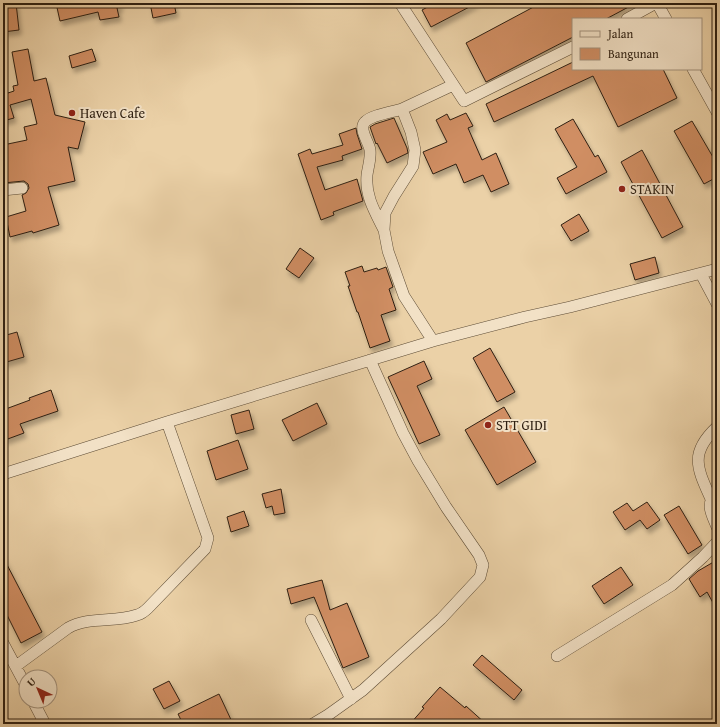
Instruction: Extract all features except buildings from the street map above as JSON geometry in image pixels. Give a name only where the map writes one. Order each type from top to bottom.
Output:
[{"type":"street","points":[[400,3],[464,102],[572,48]]},
{"type":"street","points":[[629,18],[656,3],[665,18]]},
{"type":"street","points":[[694,70],[717,112]]},
{"type":"street","points":[[384,230],[370,203],[368,193],[367,174],[370,150],[369,142],[362,129],[363,123],[369,118],[402,109],[453,85]]},
{"type":"street","points":[[402,109],[411,132],[415,150],[413,166],[385,213],[384,230],[388,251],[404,296],[433,341]]},
{"type":"street","points":[[3,190],[22,188]]},
{"type":"street","points":[[3,474],[167,422],[433,341],[525,316],[570,307],[717,269]]},
{"type":"street","points":[[701,274],[717,304]]},
{"type":"street","points":[[313,724],[363,690],[441,619],[480,577],[483,565],[479,555],[446,507],[418,461],[403,433],[370,360]]},
{"type":"street","points":[[16,666],[62,632],[76,624],[86,621],[138,615],[148,608],[205,549],[208,538],[167,422]]},
{"type":"street","points":[[717,427],[701,445],[698,457],[698,469],[714,495],[710,507],[717,527]]},
{"type":"street","points":[[557,656],[672,584],[708,553],[717,542]]},
{"type":"street","points":[[311,620],[351,699]]},
{"type":"street","points":[[3,643],[18,670]]},
{"type":"street","points":[[37,709],[45,724]]},
{"type":"place","name":"Haven Cafe","points":[[72,113]]},
{"type":"place","name":"STAKIN","points":[[622,189]]},
{"type":"place","name":"STT GIDI","points":[[488,425]]}]
